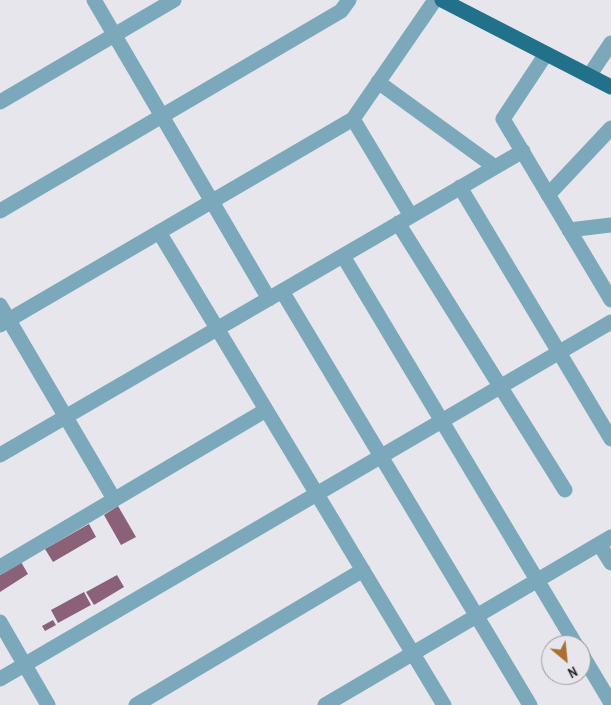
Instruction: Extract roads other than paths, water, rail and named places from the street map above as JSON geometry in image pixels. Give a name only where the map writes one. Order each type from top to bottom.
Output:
[{"type":"main road","points":[[442,0],[611,87]]},
{"type":"street","points":[[94,0],[269,299]]},
{"type":"street","points":[[0,102],[174,0]]},
{"type":"street","points":[[0,211],[341,11],[349,0]]},
{"type":"street","points":[[4,323],[353,119],[434,0]]},
{"type":"street","points":[[589,76],[611,43]]},
{"type":"street","points":[[546,54],[503,119],[611,300]]},
{"type":"street","points":[[378,82],[495,167]]},
{"type":"street","points":[[353,119],[405,220],[500,387],[565,490]]},
{"type":"street","points":[[548,195],[611,128]]},
{"type":"street","points":[[0,455],[522,151]]},
{"type":"street","points":[[460,187],[611,439]]},
{"type":"street","points":[[569,230],[611,225]]},
{"type":"street","points":[[159,232],[444,705]]},
{"type":"street","points":[[343,256],[570,635]]},
{"type":"street","points":[[282,291],[530,705]]},
{"type":"street","points":[[0,305],[4,323],[66,417],[114,499]]},
{"type":"street","points":[[0,679],[611,322]]},
{"type":"street","points":[[0,567],[266,410]]},
{"type":"street","points":[[325,705],[605,540],[611,563]]},
{"type":"street","points":[[136,705],[363,570]]},
{"type":"street","points":[[0,622],[48,705]]},
{"type":"street","points":[[591,670],[611,703]]}]
